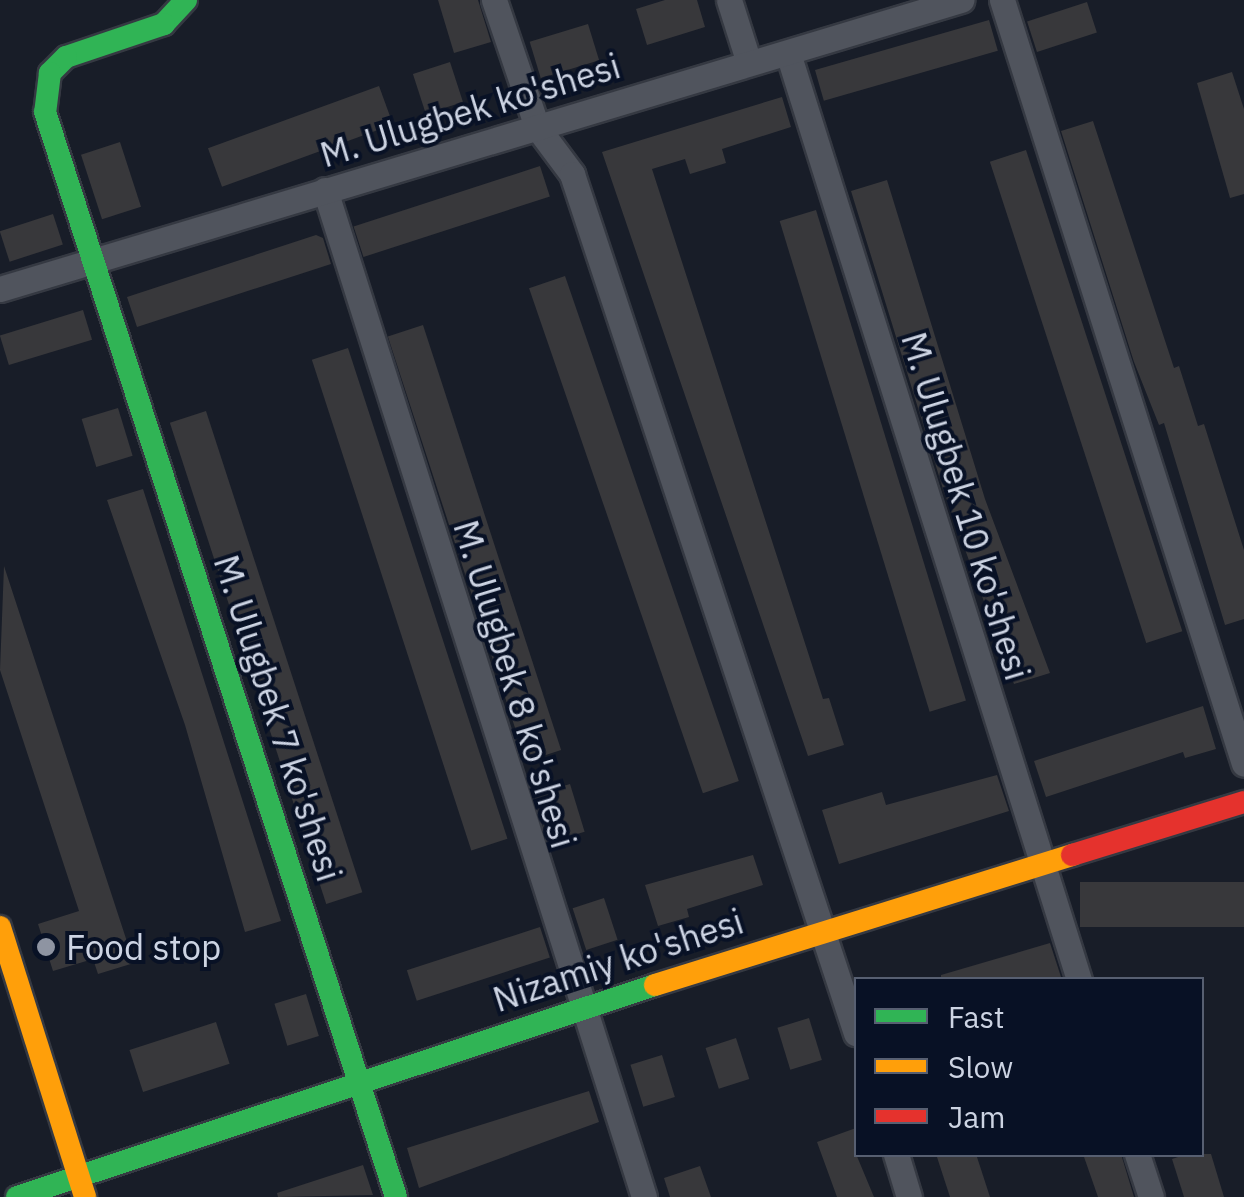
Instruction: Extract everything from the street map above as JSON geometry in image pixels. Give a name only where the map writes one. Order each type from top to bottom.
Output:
[{"type":"street","name":"M. Ulugbek 7 ko'shesi","points":[[186,0],[164,24],[66,57],[50,73],[45,112],[396,1197]]},
{"type":"street","points":[[494,0],[538,127],[572,174],[854,1027]]},
{"type":"street","points":[[728,0],[749,64]]},
{"type":"street","name":"M. Ulugbek ko'shesi","points":[[0,289],[961,0]]},
{"type":"street","points":[[1002,0],[1244,764]]},
{"type":"street","name":"M. Ulugbek 10 ko'shesi","points":[[788,53],[1078,977]]},
{"type":"street","name":"M. Ulugbek 8 ko'shesi","points":[[325,190],[580,1008],[644,1197]]},
{"type":"street","name":"Nizamiy ko'shesi","points":[[16,1197],[82,1188],[360,1080],[1244,802]]},
{"type":"street","points":[[0,927],[82,1188]]},
{"type":"street","points":[[897,1157],[910,1197]]},
{"type":"street","points":[[1138,1157],[1152,1197]]},
{"type":"building","points":[[438,0],[478,0],[491,42],[454,53]]},
{"type":"building","points":[[665,0],[697,0],[705,27],[647,45],[636,9]]},
{"type":"building","points":[[1087,2],[1097,32],[1037,52],[1027,21]]},
{"type":"building","points":[[989,20],[998,51],[824,101],[815,70]]},
{"type":"building","points":[[588,24],[599,60],[541,78],[530,42]]},
{"type":"building","points":[[450,62],[463,102],[426,114],[413,74]]},
{"type":"building","points":[[1232,72],[1244,109],[1244,194],[1230,198],[1197,83]]},
{"type":"building","points":[[379,86],[393,125],[222,187],[208,148]]},
{"type":"building","points":[[782,97],[791,127],[722,149],[726,163],[690,174],[685,159],[652,169],[823,699],[829,698],[844,745],[808,756],[602,152]]},
{"type":"building","points":[[1093,121],[1174,368],[1179,366],[1198,426],[1204,424],[1244,550],[1244,619],[1225,625],[1164,423],[1159,425],[1134,362],[1061,131]]},
{"type":"building","points":[[120,142],[141,207],[102,219],[81,155]]},
{"type":"building","points":[[1026,150],[1182,631],[1146,643],[990,162]]},
{"type":"building","points":[[540,166],[550,196],[363,257],[354,227]]},
{"type":"building","points":[[887,180],[985,499],[1050,673],[1014,684],[943,489],[851,191]]},
{"type":"building","points":[[816,210],[966,701],[930,712],[780,221]]},
{"type":"building","points":[[53,214],[63,244],[10,262],[0,231]]},
{"type":"building","points":[[316,235],[323,238],[331,264],[137,327],[127,297]]},
{"type":"building","points":[[565,276],[739,781],[703,793],[529,288]]},
{"type":"building","points":[[83,310],[92,340],[9,365],[0,335]]},
{"type":"building","points":[[423,325],[561,750],[526,762],[388,336]]},
{"type":"building","points":[[348,348],[507,839],[471,850],[312,360]]},
{"type":"building","points":[[118,408],[133,456],[96,467],[82,419]]},
{"type":"building","points":[[206,411],[362,892],[326,904],[170,423]]},
{"type":"building","points":[[143,489],[281,921],[245,932],[185,725],[107,500]]},
{"type":"building","points":[[4,566],[134,963],[98,974],[93,959],[53,971],[38,924],[79,911],[0,670]]},
{"type":"building","points":[[1203,706],[1216,749],[1185,758],[1183,752],[1046,797],[1034,761]]},
{"type":"building","points":[[997,775],[1009,811],[839,864],[822,810],[882,792],[886,805]]},
{"type":"building","points":[[570,784],[585,832],[548,843],[534,795]]},
{"type":"building","points":[[753,855],[763,885],[687,909],[689,917],[658,926],[645,885]]},
{"type":"building","points":[[1080,882],[1244,882],[1244,927],[1080,927]]},
{"type":"building","points":[[604,898],[618,940],[586,950],[573,908]]},
{"type":"building","points":[[540,927],[550,957],[417,1001],[407,970]]},
{"type":"building","points":[[1050,943],[1061,977],[941,977]]},
{"type":"building","points":[[306,994],[319,1036],[287,1046],[274,1004]]},
{"type":"building","points":[[809,1018],[822,1060],[790,1070],[777,1028]]},
{"type":"building","points":[[216,1022],[230,1064],[143,1092],[129,1050]]},
{"type":"building","points":[[736,1038],[749,1079],[719,1089],[706,1048]]},
{"type":"building","points":[[662,1055],[675,1097],[643,1107],[630,1065]]},
{"type":"building","points":[[589,1091],[599,1122],[419,1188],[407,1148]]},
{"type":"building","points":[[854,1129],[854,1157],[874,1197],[837,1197],[817,1142]]},
{"type":"building","points":[[1211,1154],[1224,1197],[1184,1197],[1172,1159]]},
{"type":"building","points":[[937,1157],[977,1157],[990,1197],[950,1197]]},
{"type":"building","points":[[1084,1157],[1122,1157],[1134,1197],[1098,1197]]},
{"type":"building","points":[[363,1165],[373,1195],[278,1197],[277,1193]]},
{"type":"building","points":[[700,1166],[711,1197],[670,1197],[664,1178]]},
{"type":"traffic: fast","points":[[186,0],[164,24],[66,57],[50,73],[45,112],[396,1197]]},
{"type":"traffic: fast","points":[[17,1197],[655,985]]},
{"type":"traffic: slow","points":[[655,985],[1072,855]]},
{"type":"traffic: slow","points":[[0,927],[85,1197]]},
{"type":"traffic: jam","points":[[1072,855],[1244,802]]},
{"type":"place","name":"Food stop","points":[[46,947]]}]
